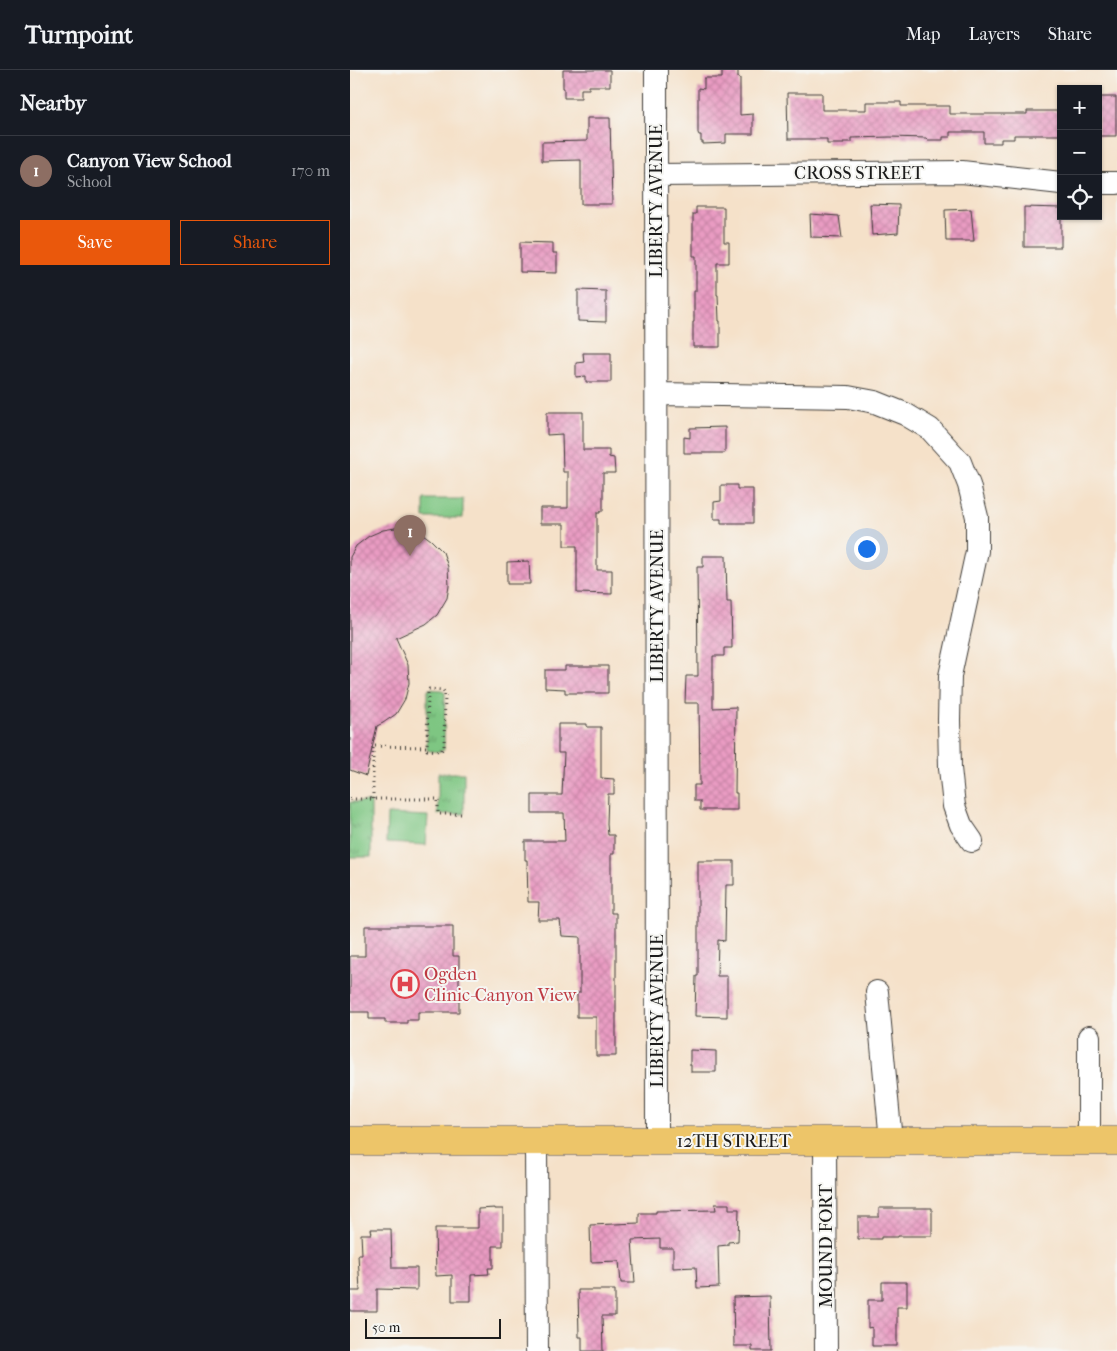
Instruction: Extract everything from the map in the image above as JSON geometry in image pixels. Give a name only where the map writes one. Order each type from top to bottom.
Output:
[{"type":"main road","name":"12TH STREET","points":[[350,1141],[1117,1141]]},
{"type":"street","name":"LIBERTY AVENUE","points":[[656,70],[657,1141]]},
{"type":"street","name":"CROSS STREET","points":[[656,175],[962,172],[1057,183]]},
{"type":"street","points":[[1102,183],[1117,183]]},
{"type":"street","points":[[656,394],[848,397],[875,402],[905,414],[930,429],[960,462],[969,485],[977,517],[977,551],[950,676],[950,768],[954,806],[961,825],[972,841]]},
{"type":"street","points":[[878,992],[891,1141]]},
{"type":"street","points":[[1089,1037],[1090,1141]]},
{"type":"street","points":[[536,1141],[537,1351]]},
{"type":"street","name":"MOUND FORT","points":[[825,1141],[826,1351]]},
{"type":"path","points":[[373,799],[373,746],[426,747],[427,750],[441,751],[444,747],[445,693],[443,690],[428,690],[426,747]]},
{"type":"path","points":[[350,799],[438,799],[438,814],[464,814]]},
{"type":"green space","points":[[424,499],[463,499],[463,518],[424,518]]},
{"type":"green space","points":[[429,689],[442,690],[445,693],[444,750],[440,751],[427,750],[427,693]]},
{"type":"green space","points":[[438,773],[464,773],[464,814],[438,814]]},
{"type":"green space","points":[[350,802],[371,802],[371,857],[350,857]]},
{"type":"green space","points":[[387,814],[428,816],[426,845],[386,843]]},
{"type":"building","points":[[563,70],[610,70],[610,86],[589,86],[589,89],[581,89],[581,98],[564,98]]},
{"type":"building","points":[[722,70],[738,70],[738,78],[740,78],[740,115],[753,114],[753,134],[726,134],[726,143],[703,144],[701,142],[701,135],[698,133],[698,88],[704,89],[704,78],[722,78]]},
{"type":"building","points":[[787,93],[822,93],[822,110],[866,110],[866,102],[901,102],[901,106],[950,106],[950,114],[1027,114],[1027,111],[1057,111],[1057,135],[1014,135],[1014,139],[1001,139],[1001,143],[984,143],[984,132],[950,132],[950,137],[943,137],[943,140],[890,137],[851,138],[851,142],[843,142],[843,144],[827,144],[827,139],[788,139]]},
{"type":"building","points":[[1102,97],[1116,97],[1116,136],[1102,136]]},
{"type":"building","points":[[587,118],[610,118],[612,204],[581,204],[581,160],[542,161],[542,142],[587,141]]},
{"type":"building","points":[[870,204],[899,205],[898,233],[872,235]]},
{"type":"building","points":[[696,207],[724,207],[724,242],[729,242],[729,263],[717,263],[720,347],[693,347],[696,256],[693,256],[693,214],[696,214]]},
{"type":"building","points":[[1024,207],[1057,208],[1057,220],[1061,220],[1061,247],[1024,247]]},
{"type":"building","points":[[971,209],[974,241],[946,241],[945,210]]},
{"type":"building","points":[[810,214],[839,216],[842,238],[811,237]]},
{"type":"building","points":[[520,242],[553,243],[553,253],[557,253],[557,273],[520,272]]},
{"type":"building","points":[[578,290],[606,291],[606,322],[578,321]]},
{"type":"building","points":[[583,353],[611,353],[611,382],[586,382],[586,376],[576,377],[576,363],[584,362]]},
{"type":"building","points":[[547,412],[583,412],[583,450],[609,450],[609,457],[614,458],[615,473],[603,473],[603,511],[597,513],[597,570],[612,570],[612,594],[577,593],[577,546],[564,546],[564,524],[540,524],[540,508],[568,508],[568,472],[563,472],[562,434],[547,435]]},
{"type":"building","points":[[725,427],[725,453],[684,453],[684,437],[690,438],[690,428]]},
{"type":"building","points":[[721,485],[737,485],[737,489],[753,489],[753,523],[721,523],[721,519],[714,519],[714,502],[721,501]]},
{"type":"building","points":[[401,527],[419,531],[443,552],[448,567],[449,586],[447,598],[437,615],[426,624],[396,638],[408,665],[409,683],[405,699],[396,714],[377,726],[366,776],[350,770],[350,557],[356,546],[369,536],[383,530]]},
{"type":"building","points":[[703,556],[726,556],[727,602],[731,602],[732,648],[724,648],[724,656],[713,656],[713,708],[736,707],[735,793],[737,793],[737,810],[700,810],[700,801],[694,801],[694,785],[700,785],[699,703],[685,703],[686,676],[698,676],[697,567],[703,567]]},
{"type":"building","points":[[529,561],[530,584],[507,584],[507,562]]},
{"type":"building","points":[[565,666],[608,666],[608,693],[565,693],[565,689],[545,688],[545,670],[565,670]]},
{"type":"building","points":[[558,724],[587,724],[587,727],[601,727],[601,778],[614,779],[614,794],[608,794],[607,824],[608,835],[614,835],[614,854],[611,854],[611,913],[616,913],[616,1056],[596,1056],[596,1017],[577,1017],[577,993],[580,993],[580,937],[562,936],[560,920],[538,920],[539,902],[528,902],[525,841],[565,841],[564,813],[532,813],[532,795],[562,795],[564,753],[558,753]]},
{"type":"building","points":[[698,861],[734,861],[734,885],[726,885],[725,941],[718,940],[717,976],[727,976],[727,1017],[695,1016],[696,976],[698,976]]},
{"type":"building","name":"Ogden Clinic-Canyon View","points":[[365,926],[453,926],[453,956],[459,956],[459,1012],[418,1012],[418,1020],[407,1020],[407,1023],[385,1023],[385,1019],[369,1019],[369,1012],[350,1012],[350,956],[365,956]]},
{"type":"building","points":[[690,1050],[716,1051],[716,1072],[691,1072]]},
{"type":"building","points":[[715,1204],[729,1204],[729,1209],[739,1209],[738,1241],[718,1246],[719,1287],[697,1288],[696,1267],[673,1268],[673,1248],[660,1248],[660,1239],[632,1240],[635,1283],[621,1283],[619,1261],[591,1262],[590,1225],[639,1223],[639,1213],[716,1210]]},
{"type":"building","points":[[879,1208],[932,1208],[932,1236],[858,1239],[858,1217],[879,1217]]},
{"type":"building","points":[[478,1209],[503,1209],[503,1246],[493,1246],[493,1268],[488,1268],[489,1274],[471,1275],[471,1301],[452,1301],[452,1275],[436,1276],[435,1228],[478,1228]]},
{"type":"building","points":[[371,1229],[391,1229],[392,1268],[417,1268],[417,1290],[377,1289],[377,1311],[350,1311],[350,1291],[360,1291],[358,1254],[362,1254],[361,1234],[372,1234]]},
{"type":"building","points":[[882,1282],[907,1282],[907,1307],[897,1307],[897,1346],[872,1346],[872,1327],[868,1328],[868,1300],[882,1300]]},
{"type":"building","points":[[578,1290],[615,1290],[615,1316],[602,1316],[603,1351],[582,1351],[582,1337],[579,1337]]},
{"type":"building","points":[[770,1296],[771,1351],[752,1351],[752,1346],[734,1346],[733,1297]]},
{"type":"place","name":"Canyon View School","points":[[410,556]]},
{"type":"place","name":"Ogden Clinic-Canyon View","points":[[405,984]]}]
